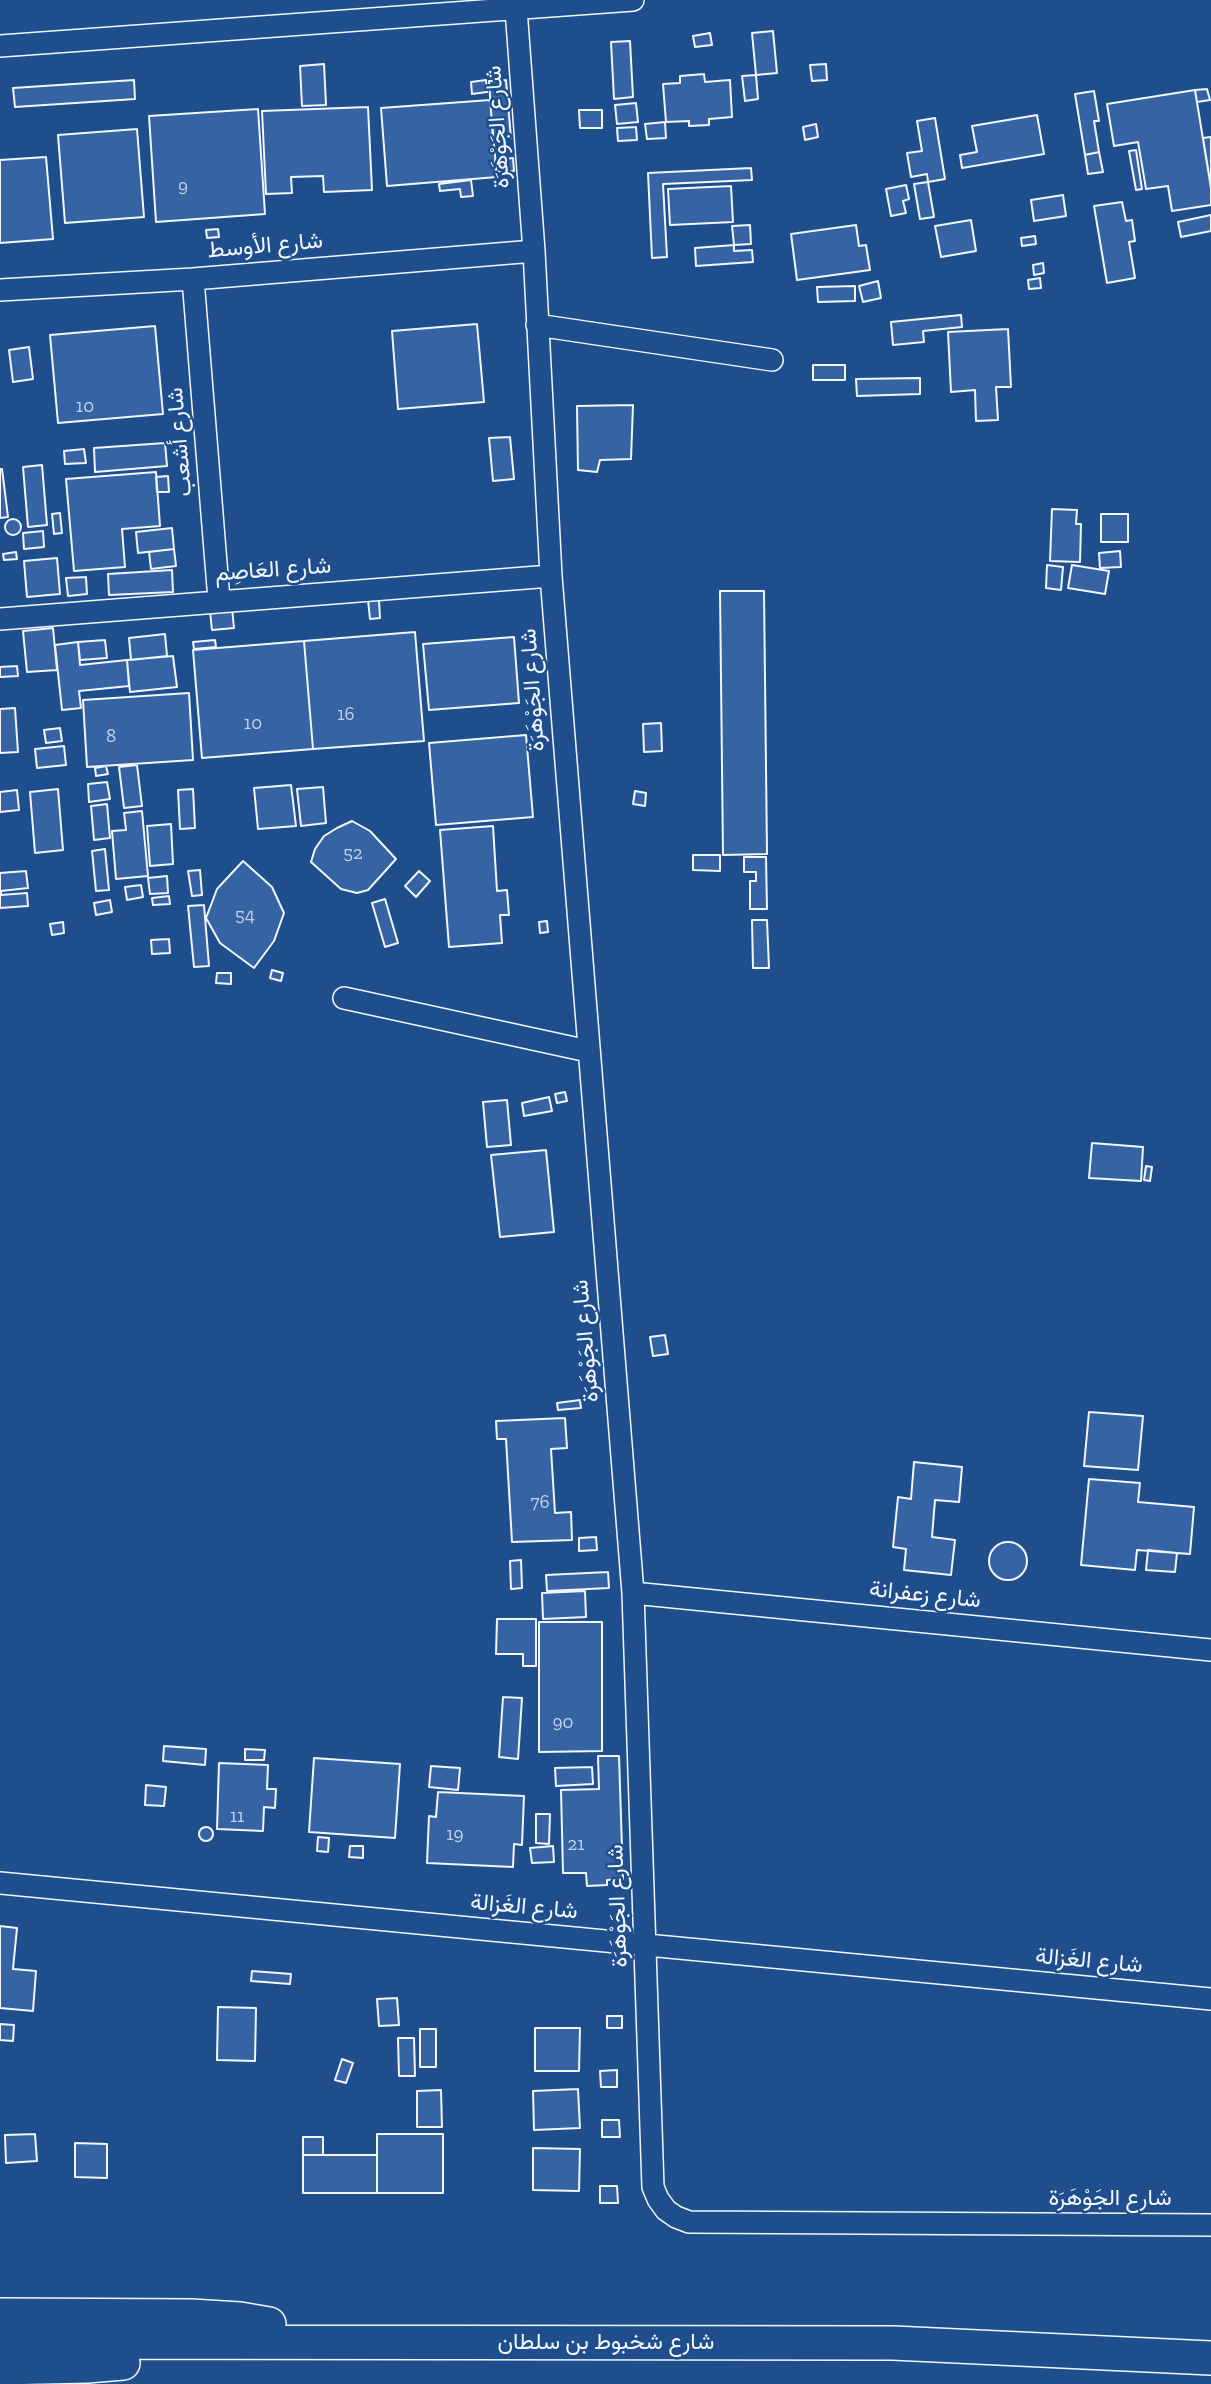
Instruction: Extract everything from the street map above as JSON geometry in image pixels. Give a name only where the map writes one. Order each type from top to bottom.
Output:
[{"type":"main road","points":[[0,2315],[136,2315],[240,2319],[276,2326],[306,2341]]},
{"type":"main road","points":[[0,2368],[87,2366],[172,2358],[249,2341]]},
{"type":"main road","name":"شارع شخبوط بن سلطان","points":[[0,2342],[893,2343],[1211,2358]]},
{"type":"street","points":[[0,46],[633,0]]},
{"type":"street","name":"شارع الجَوْهَرَة","points":[[516,9],[534,251],[551,576],[633,1593],[653,2187],[666,2210],[689,2222],[1211,2225]]},
{"type":"street","name":"شارع الأوسط","points":[[0,290],[193,279],[534,251]]},
{"type":"street","name":"شارع أشعب","points":[[193,279],[219,600]]},
{"type":"street","points":[[537,325],[772,360]]},
{"type":"street","name":"شارع العَاصِم","points":[[0,619],[551,576]]},
{"type":"street","points":[[344,998],[588,1051]]},
{"type":"street","name":"شارع زعفرانة","points":[[633,1593],[1211,1650]]},
{"type":"street","name":"شارع الغَزالة","points":[[0,1883],[1211,1999]]},
{"type":"building","points":[[773,31],[777,73],[756,75],[752,33]]},
{"type":"building","points":[[710,33],[712,45],[695,47],[693,36]]},
{"type":"building","points":[[630,41],[633,97],[614,99],[611,42]]},
{"type":"building","points":[[324,64],[326,105],[302,106],[300,66]]},
{"type":"building","points":[[826,64],[827,80],[812,81],[810,65]]},
{"type":"building","points":[[704,74],[705,82],[730,80],[732,117],[709,119],[709,125],[689,126],[689,121],[666,122],[663,84],[680,83],[680,76]]},
{"type":"building","points":[[756,75],[758,99],[745,101],[742,76]]},
{"type":"building","points":[[134,80],[135,99],[15,107],[13,88]]},
{"type":"building","points":[[486,80],[487,92],[472,94],[471,82]]},
{"type":"building","points":[[506,80],[511,138],[493,140],[489,81]]},
{"type":"building","points":[[1207,89],[1210,100],[1197,102],[1195,90]]},
{"type":"building","points":[[1195,90],[1211,188],[1211,205],[1172,211],[1168,186],[1146,189],[1138,142],[1114,146],[1107,104]]},
{"type":"building","points":[[1094,91],[1099,121],[1094,121],[1099,152],[1085,155],[1075,94]]},
{"type":"building","points":[[490,100],[497,177],[387,186],[381,108]]},
{"type":"building","points":[[636,103],[638,122],[617,124],[615,105]]},
{"type":"building","points":[[368,107],[372,190],[324,192],[323,176],[291,177],[292,193],[266,194],[262,111]]},
{"type":"building","points":[[258,109],[265,214],[156,222],[149,116]]},
{"type":"building","points":[[579,110],[602,110],[602,128],[580,128]]},
{"type":"building","points":[[1037,115],[1044,154],[962,168],[960,155],[977,152],[972,126]]},
{"type":"building","points":[[935,118],[945,179],[928,182],[927,174],[911,177],[907,153],[922,151],[917,121]]},
{"type":"building","points":[[665,122],[666,138],[647,139],[645,124]]},
{"type":"building","points":[[816,124],[818,137],[805,140],[803,127]]},
{"type":"building","points":[[636,127],[637,140],[618,141],[617,128]]},
{"type":"building","points":[[137,129],[144,217],[65,223],[58,135]]},
{"type":"building","points":[[1211,137],[1211,187],[1203,138]]},
{"type":"building","points":[[1136,150],[1142,189],[1136,190],[1129,151]]},
{"type":"building","points":[[1099,152],[1103,172],[1088,174],[1085,155]]},
{"type":"building","points":[[46,157],[53,239],[0,243],[0,160]]},
{"type":"building","points":[[513,158],[514,171],[496,172],[495,160]]},
{"type":"building","points":[[751,168],[752,180],[663,184],[667,257],[652,258],[648,173]]},
{"type":"building","points":[[471,180],[473,196],[461,197],[460,189],[440,191],[439,184]]},
{"type":"building","points":[[928,182],[934,217],[920,219],[914,184]]},
{"type":"building","points":[[906,185],[909,199],[903,201],[906,213],[891,216],[886,189]]},
{"type":"building","points":[[731,186],[733,222],[670,225],[668,189]]},
{"type":"building","points":[[1063,195],[1066,216],[1034,221],[1031,200]]},
{"type":"building","points":[[1122,202],[1126,221],[1132,220],[1135,241],[1129,242],[1135,278],[1107,283],[1094,206]]},
{"type":"building","points":[[1211,215],[1211,231],[1181,237],[1178,222]]},
{"type":"building","points":[[971,220],[976,251],[941,257],[935,226]]},
{"type":"building","points":[[750,225],[751,244],[734,245],[732,226]]},
{"type":"building","points":[[856,225],[859,246],[866,245],[870,270],[797,280],[791,234]]},
{"type":"building","points":[[218,229],[219,237],[207,238],[206,230]]},
{"type":"building","points":[[1035,236],[1036,244],[1022,246],[1021,238]]},
{"type":"building","points":[[734,245],[734,251],[752,250],[753,262],[696,266],[695,248]]},
{"type":"building","points":[[1043,263],[1044,273],[1034,275],[1033,265]]},
{"type":"building","points":[[1040,278],[1041,288],[1029,289],[1028,280]]},
{"type":"building","points":[[878,281],[881,298],[863,302],[859,286]]},
{"type":"building","points":[[855,286],[855,301],[818,302],[817,287]]},
{"type":"building","points":[[961,315],[962,327],[923,331],[924,342],[893,345],[891,322]]},
{"type":"building","points":[[477,324],[484,402],[398,409],[392,331]]},
{"type":"building","points":[[155,326],[163,414],[58,423],[50,335]]},
{"type":"building","points":[[1008,329],[1011,387],[996,387],[998,420],[976,421],[975,390],[951,392],[948,332]]},
{"type":"building","points":[[29,347],[33,379],[13,382],[9,350]]},
{"type":"building","points":[[813,365],[845,365],[845,380],[813,380]]},
{"type":"building","points":[[920,378],[920,394],[857,396],[856,379]]},
{"type":"building","points":[[633,405],[631,459],[600,460],[597,472],[578,470],[577,406]]},
{"type":"building","points":[[510,437],[514,479],[493,481],[489,438]]},
{"type":"building","points":[[165,443],[167,466],[95,472],[94,448]]},
{"type":"building","points":[[84,449],[86,463],[65,464],[64,451]]},
{"type":"building","points":[[42,465],[47,525],[28,527],[23,467]]},
{"type":"building","points":[[0,469],[8,517],[0,518]]},
{"type":"building","points":[[156,472],[160,526],[122,529],[125,567],[74,571],[66,479]]},
{"type":"building","points":[[168,476],[169,492],[157,492],[156,477]]},
{"type":"building","points":[[1052,509],[1077,510],[1076,524],[1081,524],[1080,562],[1050,561]]},
{"type":"building","points":[[60,513],[62,533],[54,534],[52,514]]},
{"type":"building","points":[[1101,514],[1128,514],[1128,542],[1101,542]]},
{"type":"building","points":[[13,519],[21,527],[13,535],[5,527]]},
{"type":"building","points":[[172,528],[174,549],[138,553],[136,532]]},
{"type":"building","points":[[43,531],[44,547],[24,549],[23,533]]},
{"type":"building","points":[[174,549],[176,566],[151,569],[149,552]]},
{"type":"building","points":[[1120,551],[1121,567],[1100,568],[1099,553]]},
{"type":"building","points":[[16,552],[17,559],[4,560],[3,554]]},
{"type":"building","points":[[57,558],[60,594],[27,597],[24,561]]},
{"type":"building","points":[[1047,565],[1063,567],[1061,590],[1046,588]]},
{"type":"building","points":[[1072,565],[1109,571],[1105,594],[1068,588]]},
{"type":"building","points":[[172,570],[173,592],[109,595],[108,574]]},
{"type":"building","points":[[86,577],[87,594],[68,596],[66,578]]},
{"type":"building","points":[[720,591],[764,591],[767,854],[723,855]]},
{"type":"building","points":[[368,600],[379,600],[380,618],[370,619]]},
{"type":"building","points":[[232,608],[234,628],[212,630],[210,611]]},
{"type":"building","points":[[53,628],[57,670],[27,672],[23,631]]},
{"type":"building","points":[[415,632],[424,741],[313,749],[304,641]]},
{"type":"building","points":[[165,634],[167,656],[131,660],[129,638]]},
{"type":"building","points":[[514,637],[519,703],[429,710],[423,644]]},
{"type":"building","points":[[105,640],[107,658],[80,660],[78,642]]},
{"type":"building","points":[[215,640],[216,647],[194,649],[193,642]]},
{"type":"building","points":[[304,641],[313,749],[202,758],[193,650]]},
{"type":"building","points":[[78,642],[80,665],[127,660],[129,686],[79,691],[81,708],[62,710],[55,645]]},
{"type":"building","points":[[173,656],[177,687],[130,692],[127,660]]},
{"type":"building","points":[[17,666],[18,676],[0,677],[0,667]]},
{"type":"building","points":[[189,693],[193,760],[87,767],[83,700]]},
{"type":"building","points":[[15,708],[18,752],[0,753],[0,709]]},
{"type":"building","points":[[661,723],[662,751],[644,752],[643,724]]},
{"type":"building","points":[[60,728],[62,741],[46,743],[44,730]]},
{"type":"building","points":[[526,735],[533,817],[436,825],[429,743]]},
{"type":"building","points":[[64,746],[66,765],[37,768],[35,749]]},
{"type":"building","points":[[137,765],[142,806],[124,808],[119,767]]},
{"type":"building","points":[[106,766],[108,774],[96,776],[95,768]]},
{"type":"building","points":[[107,782],[110,799],[89,802],[88,784]]},
{"type":"building","points":[[291,785],[296,826],[258,829],[254,788]]},
{"type":"building","points":[[323,787],[326,823],[301,826],[297,789]]},
{"type":"building","points":[[58,789],[63,850],[35,853],[30,792]]},
{"type":"building","points":[[193,789],[195,828],[180,829],[178,790]]},
{"type":"building","points":[[17,790],[19,810],[0,812],[0,792]]},
{"type":"building","points":[[635,791],[646,793],[645,806],[633,804]]},
{"type":"building","points":[[107,804],[110,838],[94,840],[91,806]]},
{"type":"building","points":[[142,811],[148,876],[116,879],[112,831],[126,830],[124,813]]},
{"type":"building","points":[[352,821],[370,831],[396,859],[368,890],[357,893],[341,889],[311,862],[315,849],[324,836]]},
{"type":"building","points":[[171,824],[173,864],[150,866],[147,826]]},
{"type":"building","points":[[493,826],[497,891],[507,890],[509,915],[500,915],[502,943],[449,947],[440,830]]},
{"type":"building","points":[[105,849],[109,890],[96,891],[92,851]]},
{"type":"building","points":[[693,855],[720,855],[720,871],[693,870]]},
{"type":"building","points":[[744,857],[766,857],[767,909],[750,909],[750,881],[756,881],[756,872],[744,872]]},
{"type":"building","points":[[243,861],[272,887],[284,913],[274,941],[254,968],[220,943],[206,918],[217,889]]},
{"type":"building","points":[[200,870],[202,895],[192,896],[188,871]]},
{"type":"building","points":[[26,871],[28,888],[1,891],[1,895],[27,893],[28,906],[0,908],[0,873]]},
{"type":"building","points":[[419,871],[430,881],[416,897],[405,886]]},
{"type":"building","points":[[167,876],[168,893],[150,894],[148,878]]},
{"type":"building","points":[[141,885],[143,897],[127,900],[125,887]]},
{"type":"building","points":[[169,896],[170,904],[153,905],[152,898]]},
{"type":"building","points":[[385,899],[398,943],[385,947],[372,903]]},
{"type":"building","points":[[110,900],[112,912],[96,915],[94,903]]},
{"type":"building","points":[[204,905],[209,966],[194,967],[188,906]]},
{"type":"building","points":[[752,920],[767,920],[769,968],[753,968]]},
{"type":"building","points":[[547,921],[548,932],[540,933],[539,922]]},
{"type":"building","points":[[63,922],[64,933],[52,935],[50,924]]},
{"type":"building","points":[[169,939],[170,953],[152,954],[151,940]]},
{"type":"building","points":[[272,970],[283,973],[281,981],[270,978]]},
{"type":"building","points":[[217,973],[231,973],[231,984],[216,983]]},
{"type":"building","points":[[565,1092],[567,1101],[557,1103],[555,1094]]},
{"type":"building","points":[[549,1097],[552,1111],[524,1116],[522,1103]]},
{"type":"building","points":[[507,1100],[511,1145],[487,1147],[483,1102]]},
{"type":"building","points":[[1092,1143],[1143,1147],[1141,1181],[1089,1178]]},
{"type":"building","points":[[546,1150],[554,1232],[500,1237],[491,1155]]},
{"type":"building","points":[[1146,1166],[1152,1167],[1150,1181],[1144,1180]]},
{"type":"building","points":[[665,1335],[668,1354],[653,1356],[650,1337]]},
{"type":"building","points":[[580,1400],[581,1408],[558,1410],[557,1403]]},
{"type":"building","points":[[1089,1412],[1143,1416],[1138,1470],[1084,1466]]},
{"type":"building","points":[[565,1418],[567,1448],[551,1449],[555,1513],[571,1512],[572,1540],[512,1542],[506,1439],[497,1439],[496,1421]]},
{"type":"building","points":[[914,1462],[962,1467],[959,1502],[935,1500],[932,1537],[955,1540],[951,1575],[904,1570],[906,1549],[893,1547],[898,1497],[911,1499]]},
{"type":"building","points":[[1089,1479],[1140,1483],[1138,1502],[1194,1507],[1190,1554],[1137,1550],[1135,1570],[1081,1565]]},
{"type":"building","points":[[596,1537],[597,1550],[579,1551],[579,1538]]},
{"type":"building","points":[[1008,1542],[1021,1548],[1027,1561],[1021,1574],[1008,1580],[995,1574],[989,1561],[995,1548]]},
{"type":"building","points":[[1148,1550],[1177,1553],[1175,1572],[1146,1570]]},
{"type":"building","points":[[521,1560],[522,1588],[511,1589],[510,1561]]},
{"type":"building","points":[[608,1572],[609,1588],[547,1591],[546,1575]]},
{"type":"building","points":[[585,1591],[586,1617],[543,1619],[542,1593]]},
{"type":"building","points":[[497,1619],[536,1619],[536,1666],[523,1666],[523,1654],[496,1654]]},
{"type":"building","points":[[539,1622],[602,1622],[602,1751],[539,1752]]},
{"type":"building","points":[[503,1697],[522,1698],[518,1759],[499,1757]]},
{"type":"building","points":[[164,1746],[206,1749],[205,1765],[163,1761]]},
{"type":"building","points":[[245,1749],[265,1750],[264,1760],[245,1760]]},
{"type":"building","points":[[598,1756],[619,1756],[623,1879],[607,1880],[607,1885],[587,1886],[586,1873],[563,1873],[561,1790],[599,1789]]},
{"type":"building","points":[[314,1758],[400,1764],[395,1838],[309,1832]]},
{"type":"building","points":[[219,1763],[268,1765],[267,1789],[276,1789],[275,1808],[264,1807],[263,1831],[217,1829]]},
{"type":"building","points":[[431,1766],[460,1768],[458,1790],[429,1787]]},
{"type":"building","points":[[592,1767],[593,1784],[556,1786],[555,1768]]},
{"type":"building","points":[[146,1785],[166,1787],[164,1806],[145,1805]]},
{"type":"building","points":[[438,1792],[524,1796],[522,1845],[514,1844],[513,1867],[427,1863],[429,1816],[436,1817]]},
{"type":"building","points":[[536,1814],[550,1814],[549,1844],[536,1843]]},
{"type":"building","points":[[203,1827],[209,1827],[213,1834],[209,1841],[203,1841],[199,1837],[199,1831]]},
{"type":"building","points":[[318,1837],[329,1838],[328,1852],[317,1851]]},
{"type":"building","points":[[350,1846],[363,1846],[363,1858],[349,1857]]},
{"type":"building","points":[[553,1846],[554,1862],[532,1863],[530,1848]]},
{"type":"building","points":[[0,1926],[17,1928],[13,1969],[36,1971],[33,2011],[0,2008]]},
{"type":"building","points":[[252,1971],[291,1974],[290,1984],[251,1981]]},
{"type":"building","points":[[397,1998],[399,2025],[379,2026],[377,1999]]},
{"type":"building","points":[[218,2007],[256,2008],[255,2061],[217,2060]]},
{"type":"building","points":[[607,2016],[622,2016],[622,2028],[607,2028]]},
{"type":"building","points":[[0,2024],[14,2025],[13,2041],[0,2040]]},
{"type":"building","points":[[535,2028],[580,2028],[579,2071],[535,2071]]},
{"type":"building","points":[[420,2029],[436,2029],[436,2067],[420,2067]]},
{"type":"building","points":[[398,2038],[414,2038],[415,2076],[399,2076]]},
{"type":"building","points":[[342,2059],[353,2063],[346,2083],[335,2080]]},
{"type":"building","points":[[617,2070],[617,2087],[601,2087],[600,2071]]},
{"type":"building","points":[[578,2089],[580,2128],[534,2130],[533,2091]]},
{"type":"building","points":[[441,2090],[442,2127],[417,2127],[417,2091]]},
{"type":"building","points":[[602,2120],[619,2120],[620,2137],[602,2137]]},
{"type":"building","points":[[35,2134],[37,2161],[6,2163],[5,2135]]},
{"type":"building","points":[[377,2134],[443,2134],[443,2193],[377,2193]]},
{"type":"building","points":[[303,2137],[323,2137],[323,2155],[303,2155]]},
{"type":"building","points":[[75,2143],[107,2144],[107,2178],[75,2177]]},
{"type":"building","points":[[533,2148],[580,2149],[579,2191],[533,2190]]},
{"type":"building","points":[[303,2155],[377,2155],[377,2193],[303,2193]]},
{"type":"building","points":[[600,2186],[617,2186],[618,2203],[600,2203]]}]
